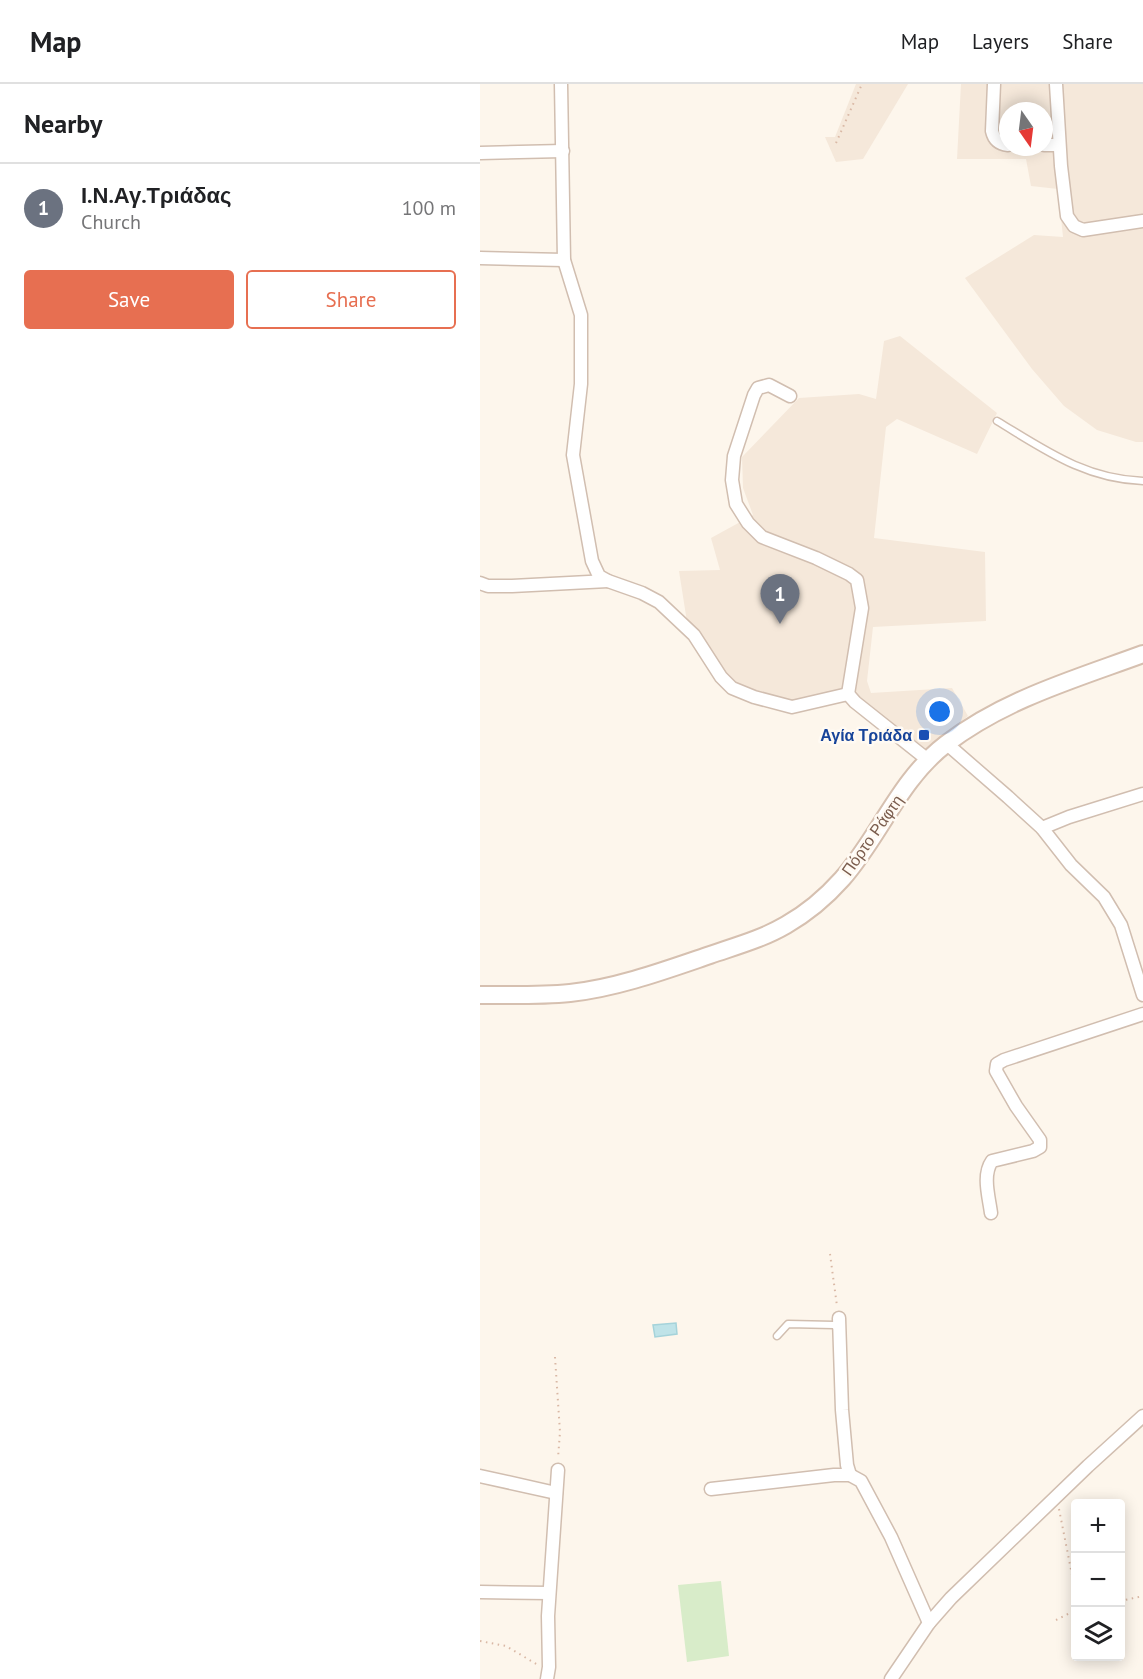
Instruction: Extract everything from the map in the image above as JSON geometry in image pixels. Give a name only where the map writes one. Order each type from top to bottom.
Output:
[{"type":"main road","name":"Πόρτο Ράφτη","points":[[480,995],[542,996],[607,986],[670,968],[761,937],[784,926],[812,907],[842,879],[857,861],[909,781],[947,744],[983,718],[1006,706],[1143,654]]},
{"type":"street","points":[[561,84],[564,260],[581,315],[581,384],[573,455],[592,561],[599,576],[659,602],[694,635],[721,678],[732,688],[754,697],[792,707],[848,694]]},
{"type":"street","points":[[994,84],[992,131],[994,138],[999,142]]},
{"type":"street","points":[[1056,84],[1059,145],[1067,216],[1074,226],[1083,230],[1143,221]]},
{"type":"street","points":[[1053,145],[1059,145]]},
{"type":"street","points":[[480,153],[563,151]]},
{"type":"street","points":[[480,258],[564,260]]},
{"type":"street","points":[[790,396],[770,385],[758,388],[753,395],[734,456],[732,480],[736,504],[748,523],[762,537],[816,558],[857,580],[862,608],[848,694]]},
{"type":"street","points":[[480,583],[488,586],[512,586],[608,581]]},
{"type":"street","points":[[848,694],[928,760]]},
{"type":"street","points":[[947,744],[1042,828],[1071,865],[1104,897],[1121,925],[1143,995]]},
{"type":"street","points":[[1042,828],[1079,813],[1143,794]]},
{"type":"street","points":[[991,1213],[987,1178],[988,1168],[992,1161],[1033,1151],[1040,1147],[1040,1140],[1016,1106],[996,1071],[998,1064],[1004,1060],[1143,1014]]},
{"type":"street","points":[[839,1324],[842,1410],[850,1475]]},
{"type":"street","points":[[891,1679],[929,1623],[951,1598],[1143,1416]]},
{"type":"street","points":[[548,1676],[549,1593],[558,1470]]},
{"type":"street","points":[[711,1489],[834,1475],[850,1475],[861,1481],[891,1537],[929,1623]]},
{"type":"street","points":[[480,1476],[556,1493]]},
{"type":"street","points":[[480,1593],[549,1593]]},
{"type":"lane","points":[[997,421],[1080,468],[1110,477],[1143,481]]},
{"type":"lane","points":[[777,1336],[788,1324],[839,1324]]},
{"type":"path","points":[[836,143],[862,84]]},
{"type":"path","points":[[830,1254],[839,1324]]},
{"type":"path","points":[[555,1357],[560,1432],[558,1470]]},
{"type":"path","points":[[1057,1498],[1071,1569]]},
{"type":"path","points":[[1125,1600],[1143,1596]]},
{"type":"path","points":[[1056,1620],[1071,1612]]},
{"type":"path","points":[[480,1641],[506,1646],[526,1657],[548,1676]]},
{"type":"shaded area","points":[[856,84],[908,84],[863,159],[836,162],[825,137],[835,137]]},
{"type":"shaded area","points":[[961,84],[1143,84],[1143,442],[1097,430],[1064,406],[1032,369],[965,278],[1034,235],[1063,237],[1058,189],[1031,186],[1026,159],[957,159]]},
{"type":"shaded area","points":[[900,336],[997,413],[977,454],[897,419],[886,427],[874,538],[985,552],[986,621],[873,627],[867,681],[871,693],[952,688],[968,716],[924,752],[856,694],[792,713],[731,694],[718,682],[690,641],[679,571],[720,570],[711,538],[753,515],[743,488],[742,457],[799,398],[859,394],[876,399],[884,341]]},
{"type":"green space","points":[[721,1581],[729,1656],[687,1662],[678,1585]]},
{"type":"water","points":[[676,1323],[677,1334],[655,1337],[653,1325]]},
{"type":"place","name":"Ι.Ν.Αγ.Τριάδας","points":[[780,624]]},
{"type":"place","name":"Αγία Τριάδα","points":[[924,735]]}]
